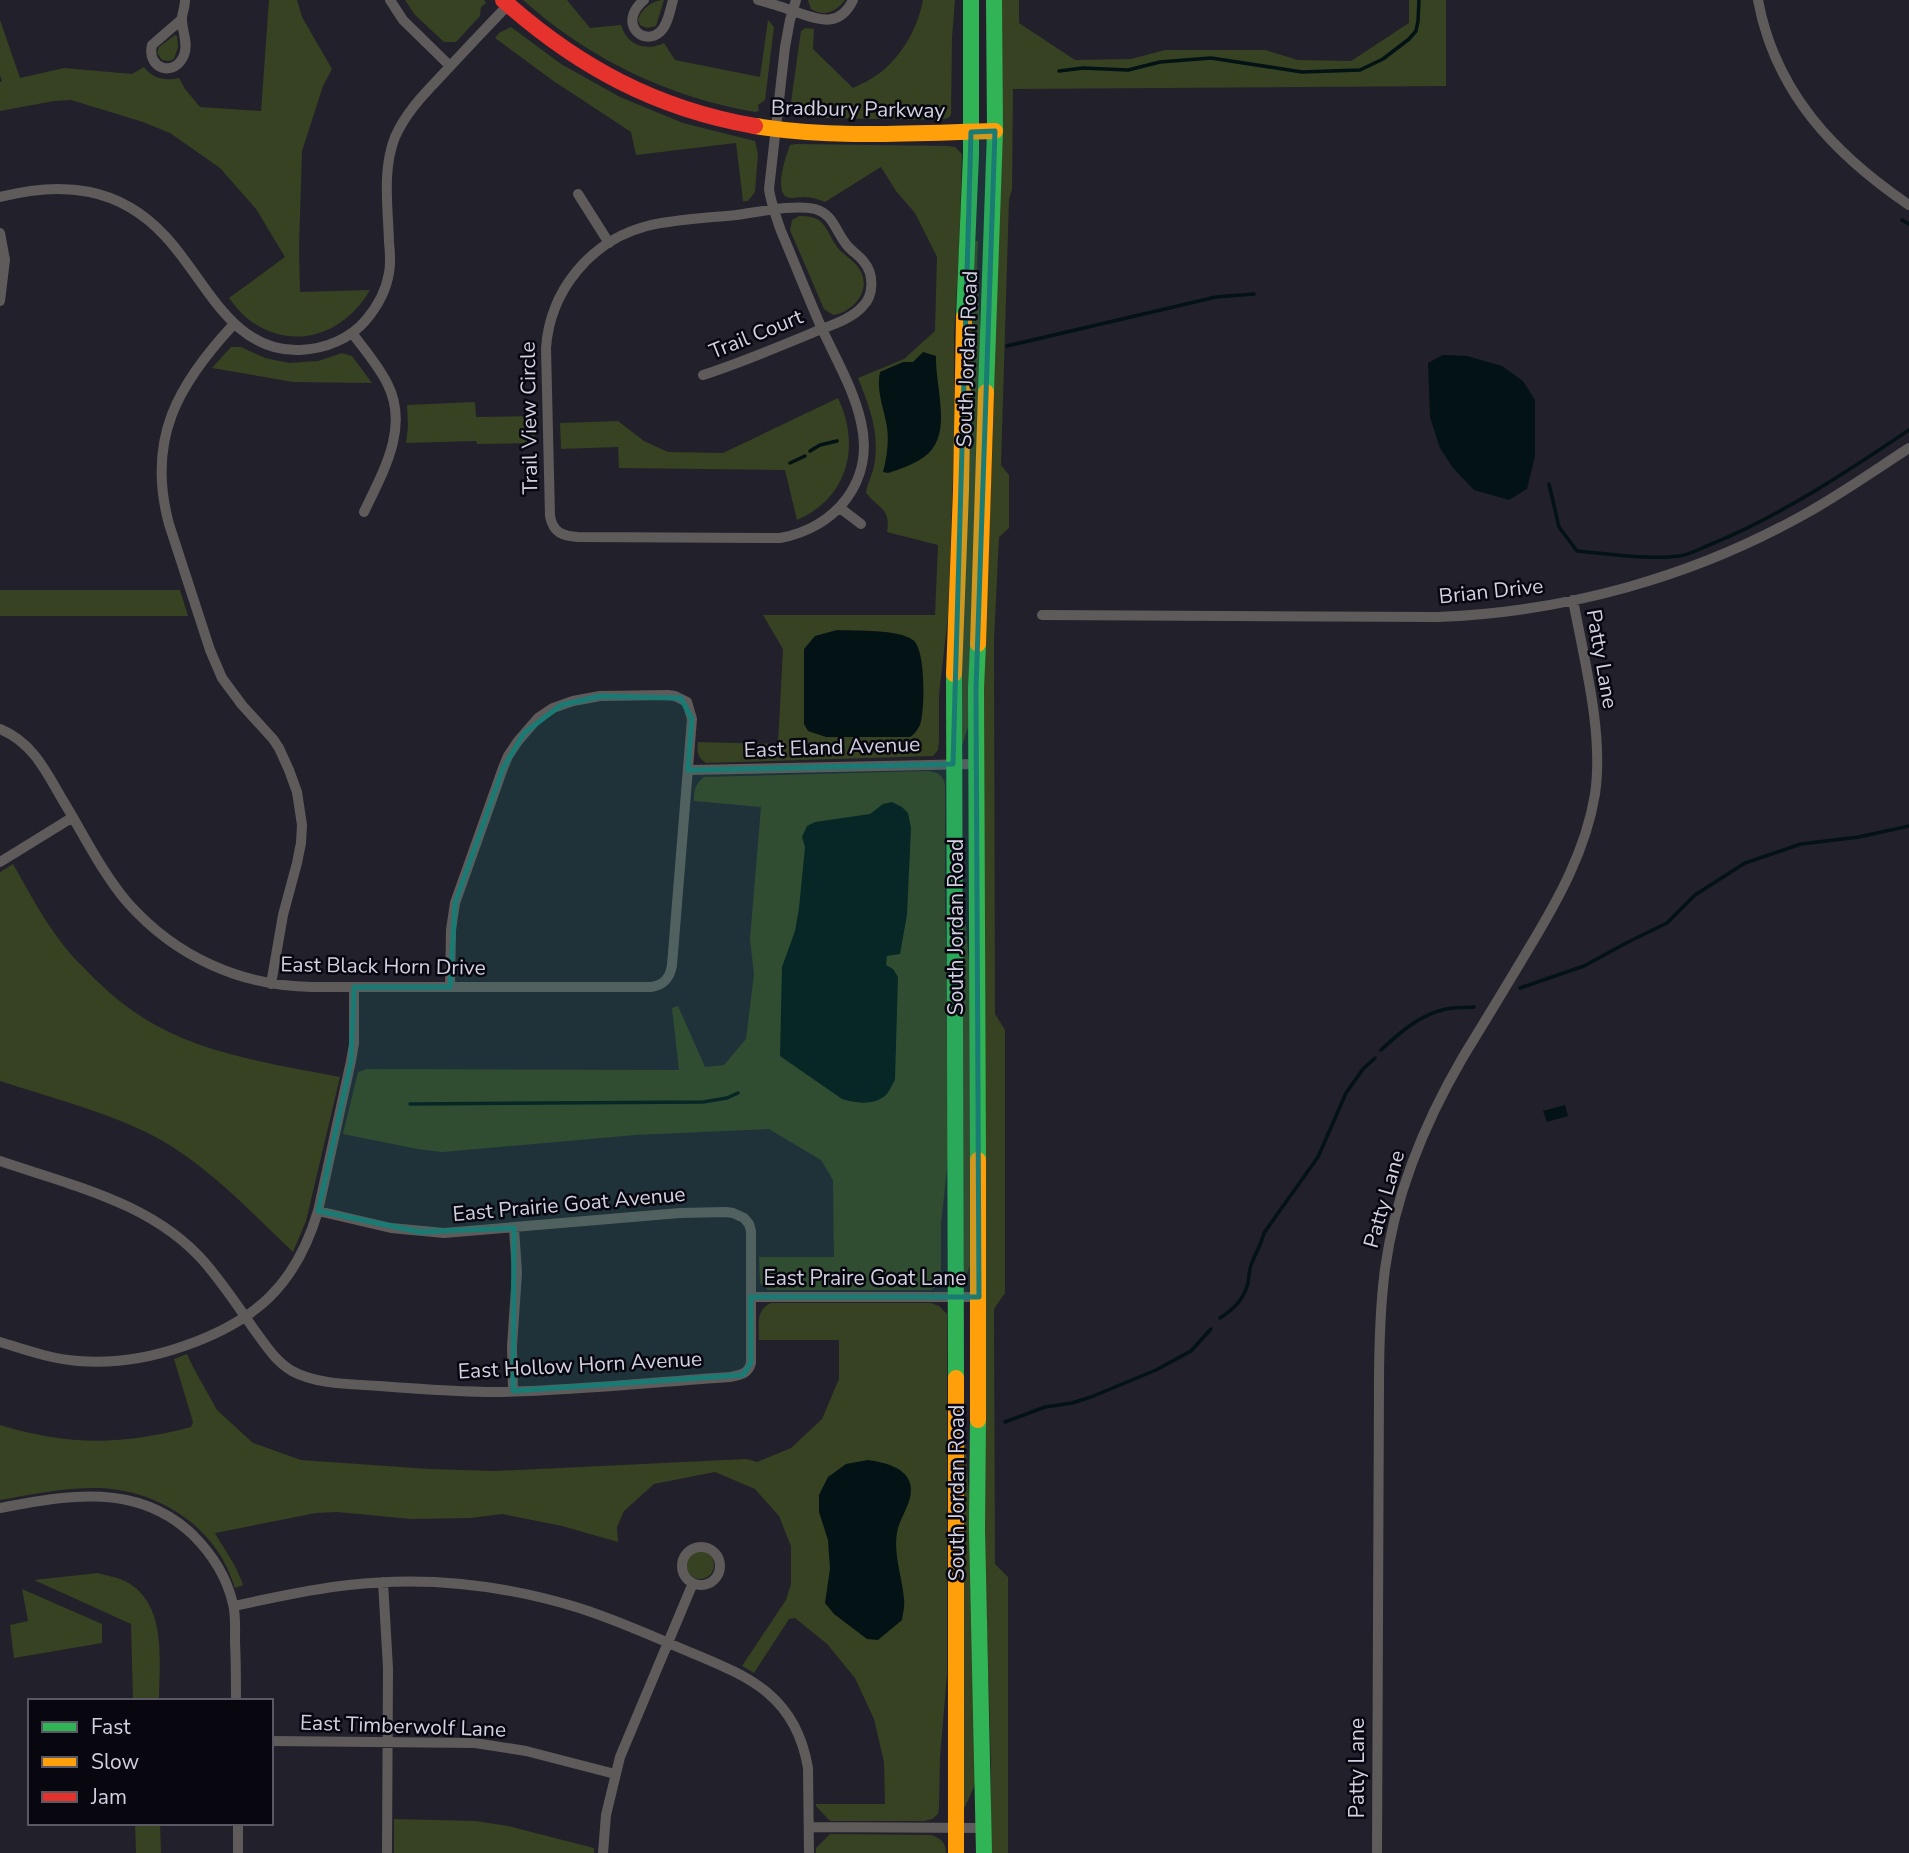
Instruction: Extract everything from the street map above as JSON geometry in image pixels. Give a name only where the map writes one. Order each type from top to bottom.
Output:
[{"type":"main road","name":"South Jordan Road","points":[[956,1853],[956,1017],[953,764],[963,332],[971,132],[971,0]]},
{"type":"main road","name":"South Jordan Road","points":[[984,1853],[977,1529],[976,764],[977,653],[995,131],[994,0]]},
{"type":"main road","name":"Bradbury Parkway","points":[[505,3],[554,43],[594,69],[646,95],[695,113],[775,129],[833,133],[995,131]]},
{"type":"street","points":[[182,19],[152,45],[152,59],[159,66],[167,69],[174,67],[183,58],[186,38],[182,19],[185,0]]},
{"type":"street","points":[[390,0],[403,20],[450,66]]},
{"type":"street","points":[[644,0],[634,9],[632,25],[639,33],[652,36],[663,30],[673,0]]},
{"type":"street","points":[[758,0],[794,5],[817,19],[833,19],[845,12],[853,0]]},
{"type":"street","points":[[1758,0],[1765,30],[1776,58],[1809,116],[1844,154],[1909,205]]},
{"type":"street","points":[[0,197],[39,188],[63,188],[94,193],[127,206],[166,236],[234,324],[253,338],[290,350],[323,346],[352,333],[362,325],[380,300],[390,272],[387,171],[394,139],[411,109],[505,3]]},
{"type":"street","name":"Trail View Circle","points":[[794,5],[785,47],[769,181],[770,196],[774,210],[781,231],[822,328],[855,402],[861,419],[863,455],[852,490],[840,508],[827,520],[806,531],[780,538],[578,537],[552,531],[546,348],[548,330],[556,303],[566,284],[587,260],[609,243],[636,230],[655,225],[774,210],[814,209],[831,220],[848,246],[866,264],[870,273],[871,289],[863,306],[854,314],[822,328]]},
{"type":"street","points":[[578,194],[609,243]]},
{"type":"street","points":[[0,233],[5,260],[0,301]]},
{"type":"street","points":[[234,324],[206,355],[183,388],[170,416],[162,454],[162,479],[167,514],[210,650],[222,678],[279,748],[299,802],[302,825],[299,853],[283,915],[271,984]]},
{"type":"street","name":"Trail Court","points":[[703,375],[822,328]]},
{"type":"street","points":[[352,333],[388,385],[396,418],[394,442],[389,457],[364,512]]},
{"type":"street","name":"Brian Drive","points":[[1042,615],[1438,617],[1486,614],[1573,600],[1642,584],[1757,539],[1806,513],[1909,448]]},
{"type":"street","points":[[840,508],[861,524]]},
{"type":"street","name":"Patty Lane","points":[[1377,1853],[1378,1385],[1385,1268],[1403,1191],[1430,1122],[1463,1058],[1549,915],[1572,869],[1587,828],[1595,792],[1596,750],[1586,665],[1573,600]]},
{"type":"street","points":[[450,987],[451,930],[455,903],[508,756],[524,733],[538,718],[553,708],[591,696],[668,695],[687,702],[697,694]]},
{"type":"street","name":"East Black Horn Drive","points":[[0,729],[22,742],[36,755],[123,895],[145,920],[162,936],[211,966],[271,984],[299,987],[651,987],[669,986],[672,965],[692,719],[687,702]]},
{"type":"street","name":"East Eland Avenue","points":[[688,770],[976,764]]},
{"type":"street","points":[[0,862],[73,817]]},
{"type":"street","points":[[0,1342],[41,1355],[69,1360],[126,1360],[163,1353],[234,1325],[246,1318],[273,1293],[294,1267],[307,1242],[318,1211],[354,1044],[354,987]]},
{"type":"street","name":"East Hollow Horn Avenue","points":[[0,1161],[119,1202],[161,1224],[198,1254],[274,1356],[289,1369],[310,1378],[430,1390],[513,1391],[750,1375],[751,1297]]},
{"type":"street","points":[[751,1297],[751,1231],[744,1218],[753,1209]]},
{"type":"street","name":"East Prairie Goat Avenue","points":[[318,1211],[379,1226],[420,1232],[458,1233],[700,1212],[733,1213],[744,1218]]},
{"type":"street","points":[[513,1391],[512,1346],[517,1273],[514,1228]]},
{"type":"street","name":"East Praire Goat Lane","points":[[751,1297],[978,1297]]},
{"type":"street","points":[[0,1508],[97,1496],[121,1498],[154,1509],[179,1523],[205,1548],[222,1576],[234,1606],[236,1699]]},
{"type":"street","points":[[234,1606],[316,1589],[383,1582],[466,1585],[515,1592],[584,1610],[668,1643],[749,1678],[764,1688],[784,1710],[806,1755],[809,1780],[808,1853]]},
{"type":"street","points":[[383,1582],[388,1668],[387,1853]]},
{"type":"street","points":[[603,1853],[605,1825],[615,1774],[627,1739],[693,1583]]},
{"type":"street","name":"East Timberwolf Lane","points":[[273,1741],[446,1742],[507,1747],[615,1774]]},
{"type":"street","points":[[238,1825],[238,1853]]},
{"type":"street","points":[[809,1827],[984,1828]]},
{"type":"highlighted area","points":[[995,131],[976,689],[979,1297],[751,1297],[751,1363],[743,1375],[513,1391],[514,1228],[420,1232],[318,1211],[351,1061],[354,987],[450,987],[455,903],[503,768],[524,733],[561,705],[600,696],[681,698],[692,719],[688,770],[953,764],[971,132]]},
{"type":"green space","points":[[269,0],[297,0],[302,17],[332,69],[323,86],[302,151],[300,292],[370,290],[360,305],[333,327],[302,336],[285,336],[269,331],[249,320],[229,298],[285,257],[256,209],[220,168],[170,133],[71,100],[0,111],[0,20],[20,78],[64,68],[132,74],[144,67],[160,78],[179,78],[200,107],[261,111]]},
{"type":"green space","points":[[405,0],[484,0],[486,3],[481,7],[480,16],[456,42],[444,42],[415,15]]},
{"type":"green space","points":[[523,0],[567,0],[590,28],[621,25],[628,38],[638,45],[650,47],[664,43],[675,60],[760,77],[768,20],[774,27],[765,100],[758,105],[759,111],[755,112],[661,86],[602,57],[548,21]]},
{"type":"green space","points":[[664,0],[656,26],[647,28],[640,25],[638,20],[645,9],[652,3]]},
{"type":"green space","points":[[808,0],[845,0],[838,8],[825,13],[811,9]]},
{"type":"green space","points":[[923,0],[955,0],[951,115],[948,118],[940,120],[795,116],[791,102],[801,31],[806,28],[814,29],[813,49],[853,88],[877,75],[894,60],[913,32]]},
{"type":"green space","points":[[1002,0],[1019,0],[1019,23],[1075,60],[1131,59],[1165,50],[1265,50],[1298,60],[1351,61],[1409,23],[1409,0],[1446,0],[1446,86],[1013,89],[1012,189],[1009,199],[1001,465],[1009,475],[1009,528],[999,537],[994,640],[995,1014],[1005,1030],[1005,1293],[994,1309],[995,1564],[1008,1577],[1008,1853],[991,1853],[985,1567],[983,736],[1001,122]]},
{"type":"green space","points":[[511,27],[561,64],[620,97],[683,123],[755,141],[758,154],[755,192],[748,201],[743,201],[736,143],[636,155],[631,132],[552,80],[495,38]]},
{"type":"green space","points":[[175,35],[178,47],[174,59],[162,60],[157,53],[159,47]]},
{"type":"green space","points":[[790,145],[948,146],[955,147],[962,154],[954,334],[954,448],[948,616],[939,695],[939,741],[938,750],[933,756],[706,763],[698,754],[698,742],[778,744],[783,649],[763,615],[935,615],[938,545],[887,532],[885,513],[866,493],[874,466],[876,443],[870,411],[858,378],[904,359],[935,331],[937,257],[915,213],[896,191],[881,167],[825,202],[809,197],[787,197],[783,194],[781,181],[786,157]]},
{"type":"green space","points":[[799,216],[820,221],[838,248],[856,264],[862,275],[863,291],[854,304],[841,313],[833,315],[824,309],[790,230],[792,220]]},
{"type":"green space","points":[[975,241],[978,241],[981,347],[968,727],[960,746],[969,340]]},
{"type":"green space","points":[[231,347],[241,347],[265,358],[289,363],[318,361],[342,353],[352,356],[372,383],[293,382],[212,368]]},
{"type":"green space","points":[[838,398],[848,434],[849,452],[845,469],[828,498],[797,520],[785,470],[619,468],[618,447],[561,449],[560,423],[618,421],[644,441],[668,452],[723,453]]},
{"type":"green space","points":[[475,402],[476,417],[534,416],[535,443],[406,443],[407,405]]},
{"type":"green space","points":[[0,590],[180,590],[188,616],[0,616]]},
{"type":"green space","points":[[926,771],[939,774],[945,785],[949,1041],[948,1160],[941,1223],[941,1277],[939,1284],[931,1290],[768,1290],[760,1283],[759,1257],[834,1257],[833,1180],[821,1160],[769,1129],[635,1135],[442,1152],[343,1134],[358,1072],[367,1069],[679,1070],[672,1008],[678,1006],[705,1067],[724,1065],[746,1039],[754,974],[750,939],[761,807],[694,801],[697,785],[704,777]]},
{"type":"green space","points":[[13,864],[44,917],[71,954],[110,993],[142,1017],[164,1030],[212,1049],[340,1077],[306,1221],[293,1252],[220,1183],[171,1146],[110,1117],[0,1081],[0,872]]},
{"type":"green space","points":[[961,908],[964,908],[970,972],[970,1266],[965,1277],[963,1277]]},
{"type":"green space","points":[[771,1303],[931,1303],[947,1314],[947,1674],[939,1807],[938,1814],[932,1819],[830,1821],[816,1806],[885,1804],[884,1762],[874,1719],[855,1678],[827,1644],[795,1618],[789,1619],[754,1673],[742,1666],[786,1600],[791,1584],[791,1546],[779,1516],[755,1489],[715,1472],[654,1484],[624,1511],[617,1527],[618,1542],[562,1526],[502,1514],[471,1518],[411,1519],[337,1512],[316,1513],[215,1533],[243,1585],[235,1588],[222,1558],[206,1536],[180,1514],[151,1499],[118,1490],[89,1488],[50,1491],[0,1500],[0,1425],[49,1437],[95,1441],[141,1437],[191,1427],[193,1422],[174,1359],[187,1354],[217,1410],[253,1443],[301,1460],[495,1471],[746,1459],[757,1462],[791,1448],[822,1419],[839,1379],[839,1340],[759,1340],[760,1314]]},
{"type":"green space","points":[[962,1439],[965,1440],[970,1507],[976,1776],[965,1807],[961,1807]]},
{"type":"green space","points":[[700,1551],[710,1555],[714,1565],[710,1575],[700,1579],[690,1575],[686,1565],[690,1555]]},
{"type":"green space","points":[[98,1573],[119,1578],[139,1591],[155,1618],[158,1634],[159,1699],[133,1699],[131,1624],[34,1580]]},
{"type":"green space","points":[[22,1589],[102,1624],[102,1643],[14,1658],[10,1625],[28,1621]]},
{"type":"green space","points":[[394,1819],[476,1821],[508,1826],[594,1848],[594,1853],[394,1853]]},
{"type":"green space","points":[[135,1825],[160,1825],[161,1853],[136,1853]]},
{"type":"green space","points":[[830,1834],[931,1835],[942,1841],[946,1853],[816,1853],[816,1848]]},
{"type":"shaded area","points":[[923,352],[936,356],[941,411],[938,437],[933,448],[920,460],[888,473],[883,472],[888,438],[880,393],[880,372],[903,362],[913,362]]},
{"type":"shaded area","points":[[1443,355],[1467,356],[1502,366],[1523,381],[1535,400],[1535,456],[1527,489],[1509,500],[1474,490],[1453,468],[1440,448],[1430,417],[1428,363]]},
{"type":"shaded area","points":[[837,630],[876,631],[906,636],[913,640],[922,667],[923,707],[920,725],[912,736],[826,737],[808,731],[804,724],[804,649],[815,636]]},
{"type":"shaded area","points":[[892,802],[908,813],[911,828],[907,915],[900,954],[887,956],[886,965],[893,969],[898,977],[895,1080],[887,1093],[876,1101],[858,1102],[842,1099],[780,1056],[782,967],[795,931],[805,847],[802,837],[807,826],[815,822],[870,814],[883,804]]},
{"type":"shaded area","points":[[1565,1105],[1568,1116],[1547,1122],[1543,1111]]},
{"type":"shaded area","points":[[868,1460],[889,1465],[904,1473],[911,1490],[896,1537],[904,1602],[902,1620],[878,1640],[867,1639],[834,1614],[825,1603],[830,1569],[828,1540],[819,1512],[819,1495],[828,1477],[846,1464]]},
{"type":"waterway","points":[[1059,71],[1083,68],[1128,70],[1160,62],[1211,58],[1302,72],[1360,70],[1383,59],[1416,31],[1419,0]]},
{"type":"waterway","points":[[1902,220],[1909,224]]},
{"type":"waterway","points":[[1007,346],[1216,297],[1254,294]]},
{"type":"waterway","points":[[1549,484],[1559,527],[1577,551],[1641,557],[1679,556],[1740,532],[1790,506],[1909,430]]},
{"type":"waterway","points":[[810,451],[820,445],[837,441]]},
{"type":"waterway","points":[[790,463],[805,456]]},
{"type":"waterway","points":[[1520,988],[1584,966],[1667,923],[1695,895],[1745,863],[1801,844],[1859,837],[1909,826]]},
{"type":"waterway","points":[[1381,1050],[1428,1015],[1449,1008],[1474,1007]]},
{"type":"waterway","points":[[1220,1318],[1241,1299],[1264,1233],[1318,1157],[1346,1093],[1363,1069],[1375,1058]]},
{"type":"waterway","points":[[410,1104],[703,1102],[727,1098],[738,1093]]},
{"type":"waterway","points":[[1005,1422],[1045,1407],[1091,1397],[1156,1370],[1191,1351],[1211,1329]]},
{"type":"traffic: fast","points":[[964,317],[971,155],[971,0]]},
{"type":"traffic: fast","points":[[986,392],[995,131],[994,0]]},
{"type":"traffic: fast","points":[[978,644],[978,1160]]},
{"type":"traffic: fast","points":[[954,674],[956,1378]]},
{"type":"traffic: fast","points":[[978,1420],[977,1529],[984,1853]]},
{"type":"traffic: slow","points":[[755,126],[845,134],[995,131]]},
{"type":"traffic: slow","points":[[954,674],[964,317]]},
{"type":"traffic: slow","points":[[978,644],[986,392]]},
{"type":"traffic: slow","points":[[978,1160],[978,1420]]},
{"type":"traffic: slow","points":[[956,1378],[956,1853]]},
{"type":"traffic: jam","points":[[503,0],[560,45],[620,81],[684,108],[755,126]]}]
